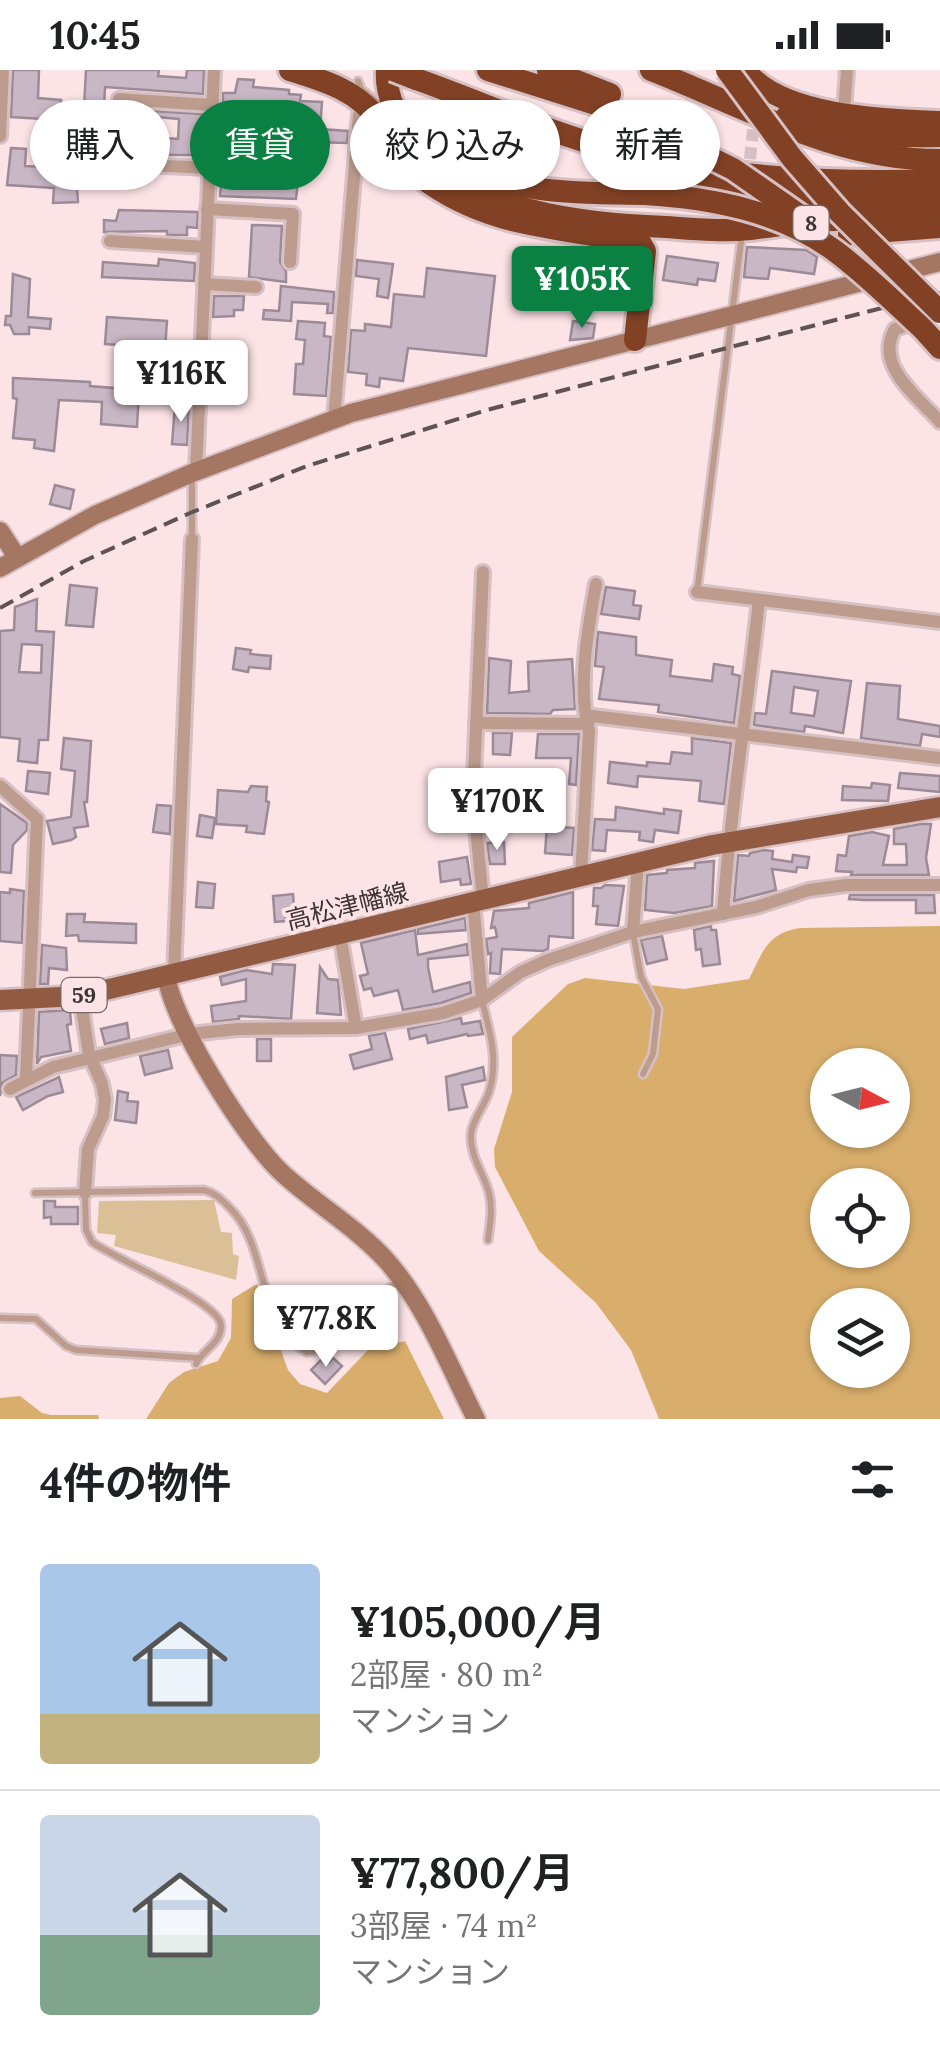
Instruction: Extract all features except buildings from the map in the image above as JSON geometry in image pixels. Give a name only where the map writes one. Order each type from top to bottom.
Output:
[{"type":"highway","points":[[290,70],[338,86],[356,100]]},
{"type":"highway","points":[[477,100],[390,70],[386,81],[394,110],[425,156],[450,176],[517,206],[611,224],[746,236],[882,233],[940,227]]},
{"type":"highway","name":"8","points":[[488,70],[583,100]]},
{"type":"highway","name":"8","points":[[548,70],[621,100]]},
{"type":"highway","points":[[651,70],[807,137],[856,151],[940,160]]},
{"type":"highway","points":[[676,70],[691,78],[696,88]]},
{"type":"highway","points":[[409,74],[408,108],[419,130],[439,152],[471,171],[513,186],[645,194],[732,205],[795,228],[936,317]]},
{"type":"highway","points":[[751,74],[792,158],[936,317]]},
{"type":"highway","points":[[751,74],[806,106],[940,122]]},
{"type":"highway","points":[[726,102],[734,100],[807,122],[860,132],[911,138],[940,136]]},
{"type":"highway","points":[[560,131],[603,147],[700,166],[812,180],[940,180]]},
{"type":"highway","points":[[560,135],[584,150],[705,186],[877,199],[940,195]]},
{"type":"highway","name":"8","points":[[720,160],[852,254],[897,294],[936,317],[940,348]]},
{"type":"highway","points":[[442,190],[511,222],[641,244],[645,251],[635,340]]},
{"type":"highway","points":[[746,236],[940,207]]},
{"type":"main road","name":"高松津幡線","points":[[0,1000],[80,996],[728,842],[940,807]]},
{"type":"street","points":[[0,136],[3,70]]},
{"type":"street","points":[[212,100],[214,70]]},
{"type":"street","points":[[844,112],[847,70]]},
{"type":"street","points":[[120,99],[190,104]]},
{"type":"street","points":[[194,472],[208,190]]},
{"type":"street","points":[[334,419],[353,190]]},
{"type":"street","points":[[208,209],[293,214],[290,262]]},
{"type":"street","points":[[110,241],[206,247]]},
{"type":"street","points":[[0,568],[94,515],[334,419],[495,374],[940,262]]},
{"type":"street","points":[[204,284],[256,287]]},
{"type":"street","points":[[936,317],[895,329],[887,343],[890,364],[940,422]]},
{"type":"street","points":[[0,531],[17,557]]},
{"type":"street","points":[[192,539],[168,987],[230,1107],[264,1154],[302,1191],[374,1247],[401,1278],[476,1419]]},
{"type":"street","points":[[482,1000],[473,798],[483,572]]},
{"type":"street","points":[[588,724],[584,716],[586,654],[596,584]]},
{"type":"street","points":[[697,592],[940,622]]},
{"type":"street","points":[[723,914],[728,842],[759,600]]},
{"type":"street","points":[[582,876],[588,724],[592,716],[940,758]]},
{"type":"street","points":[[476,723],[588,724]]},
{"type":"street","points":[[0,786],[37,819],[26,1079]]},
{"type":"street","points":[[633,932],[638,862]]},
{"type":"street","points":[[10,1088],[53,1067],[190,1034],[238,1029],[356,1028],[443,1013],[482,1000],[522,972],[548,960],[633,932],[723,914],[809,890],[940,885]]},
{"type":"street","points":[[340,934],[356,1028]]},
{"type":"street","points":[[80,996],[105,1100],[104,1116],[88,1148],[85,1192]]},
{"type":"lane","points":[[358,80],[361,90],[374,100]]},
{"type":"lane","points":[[697,592],[730,314],[746,236]]},
{"type":"lane","points":[[192,539],[194,472]]},
{"type":"lane","points":[[633,932],[640,977],[658,1009],[653,1054],[643,1074]]},
{"type":"lane","points":[[482,1000],[494,1048],[494,1069],[488,1095],[471,1130],[472,1151],[492,1208],[488,1240]]},
{"type":"lane","points":[[0,1318],[36,1319],[76,1350],[198,1361],[215,1344],[222,1325],[220,1318],[202,1302],[92,1242],[86,1230],[85,1192]]},
{"type":"lane","points":[[34,1193],[214,1193],[244,1223],[276,1319],[292,1341],[307,1352],[319,1350],[401,1278]]},
{"type":"shaded area","points":[[940,926],[940,1419],[659,1419],[631,1350],[596,1303],[539,1251],[495,1167],[494,1149],[512,1092],[512,1037],[568,984],[585,978],[684,989],[749,979],[773,939],[789,931]]},
{"type":"shaded area","points":[[214,1200],[221,1232],[232,1233],[233,1254],[239,1256],[236,1280],[114,1246],[116,1235],[97,1233],[99,1201]]},
{"type":"shaded area","points":[[257,1284],[288,1370],[300,1384],[327,1393],[368,1350],[405,1341],[444,1419],[146,1419],[169,1383],[184,1372],[218,1361],[231,1338],[232,1299]]},
{"type":"shaded area","points":[[20,1396],[42,1413],[98,1415],[99,1419],[0,1419],[0,1398]]},
{"type":"tunnel","points":[[748,177],[755,112]]},
{"type":"railway","points":[[0,608],[84,561],[307,466],[487,410],[940,293]]}]
